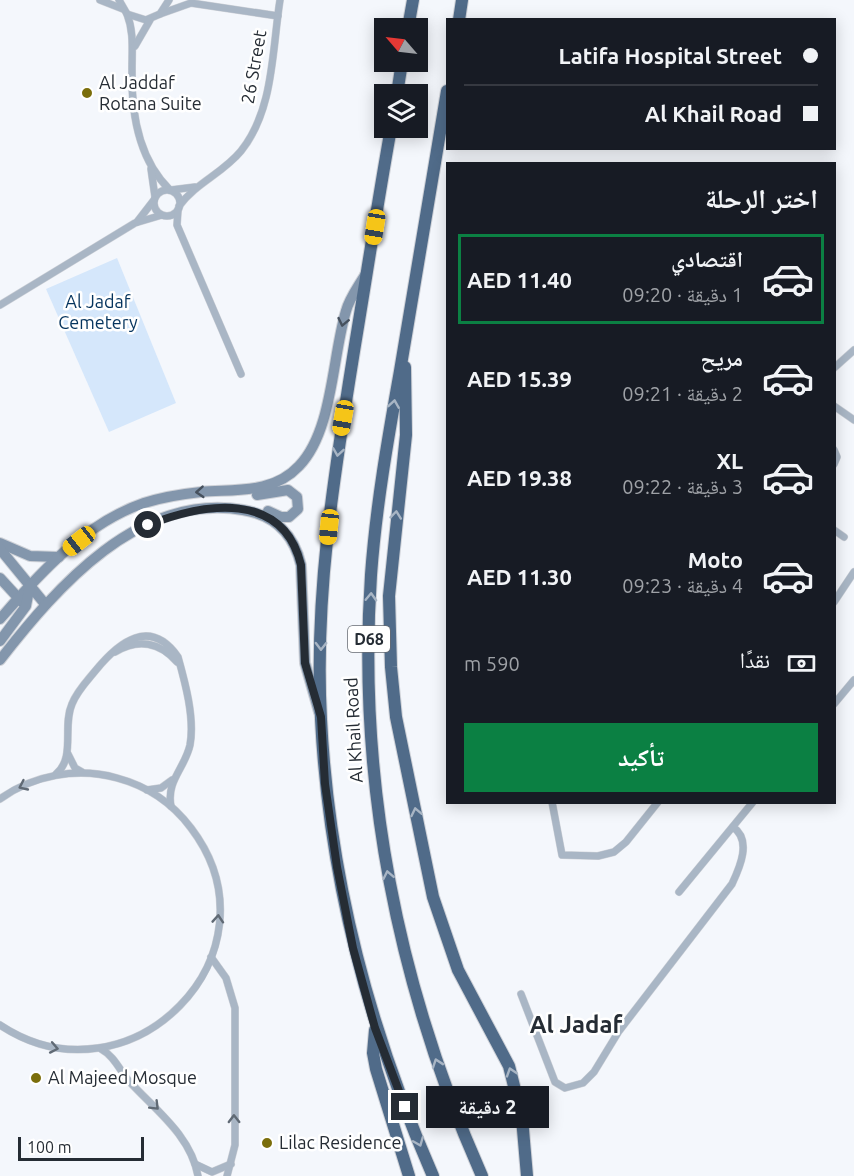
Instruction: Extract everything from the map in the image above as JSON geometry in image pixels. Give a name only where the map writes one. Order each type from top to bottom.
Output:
[{"type":"highway","points":[[410,18],[413,0]]},
{"type":"highway","points":[[459,18],[462,0]]},
{"type":"highway","name":"Al Khail Road","points":[[446,97],[383,473],[371,574],[370,716],[374,778],[390,890],[420,1013],[461,1128],[482,1176]]},
{"type":"highway","name":"Al Khail Road","points":[[389,138],[336,461],[324,570],[321,717],[325,784],[337,867],[353,948],[375,1028],[433,1176]]},
{"type":"highway","points":[[404,348],[406,435],[389,596],[389,643],[396,717],[438,913],[458,970],[509,1066],[522,1118],[527,1174]]},
{"type":"highway","points":[[375,1028],[373,1045],[376,1070],[409,1176]]},
{"type":"main road","points":[[0,641],[30,585],[59,557],[100,526],[141,504],[183,494],[260,489],[276,483],[299,467],[308,456],[322,423],[345,313],[368,270]]},
{"type":"main road","points":[[0,660],[45,604],[95,557],[130,534],[180,514],[229,507],[258,508],[285,517],[296,512],[298,501],[295,494],[288,490],[242,495],[226,492]]},
{"type":"main road","points":[[229,507],[262,514],[274,520],[288,534],[298,552],[301,565],[305,663],[321,717]]},
{"type":"main road","points":[[0,543],[30,556],[59,557]]},
{"type":"main road","points":[[0,549],[45,604]]},
{"type":"main road","points":[[0,578],[35,615]]},
{"type":"main road","points":[[0,619],[22,602]]},
{"type":"street","points":[[100,0],[141,20],[151,19]]},
{"type":"street","points":[[120,0],[132,33],[136,120],[151,167],[156,211],[164,215],[180,230]]},
{"type":"street","points":[[160,14],[169,0]]},
{"type":"street","points":[[193,0],[278,16]]},
{"type":"street","name":"26 Street","points":[[179,208],[198,186],[228,165],[246,143],[260,118],[280,0]]},
{"type":"street","points":[[132,54],[141,31],[151,19],[180,5],[202,3]]},
{"type":"street","points":[[151,167],[177,195],[179,208],[176,220],[241,374]]},
{"type":"street","name":"26 Street","points":[[170,190],[198,186]]},
{"type":"street","points":[[135,223],[163,190],[170,190]]},
{"type":"street","points":[[0,305],[135,223],[179,208]]},
{"type":"street","points":[[836,366],[854,350]]},
{"type":"street","points":[[836,407],[854,420]]},
{"type":"street","points":[[836,531],[844,537]]},
{"type":"street","points":[[836,599],[854,572]]},
{"type":"street","points":[[53,776],[65,765],[68,754],[66,728],[72,704],[104,661],[122,643],[139,636],[148,636],[158,639],[173,649],[181,665],[191,735],[187,754],[172,780],[160,788],[147,790]]},
{"type":"street","points":[[836,702],[854,680]]},
{"type":"street","points":[[68,754],[75,768],[84,773]]},
{"type":"street","points":[[0,799],[27,783],[53,776],[84,773],[112,776],[147,790],[171,806],[195,833],[214,874],[218,921],[211,957],[193,992],[166,1020],[133,1040],[100,1049],[51,1048],[20,1037],[0,1025]]},
{"type":"street","points":[[171,806],[172,780]]},
{"type":"street","points":[[552,804],[562,855],[598,856],[620,847],[656,804]]},
{"type":"street","points":[[679,892],[751,804]]},
{"type":"street","points":[[521,994],[555,1082],[565,1088],[583,1083],[732,884],[739,868],[744,844],[740,833],[733,826]]},
{"type":"street","points":[[211,957],[226,978],[234,1003],[233,1161],[227,1176]]},
{"type":"street","points":[[100,1049],[109,1055],[128,1080],[167,1118],[195,1164],[198,1176]]},
{"type":"street","points":[[195,1164],[212,1172],[226,1168],[233,1161]]},
{"type":"green space","name":"Al Jadaf Cemetery","points":[[117,258],[176,403],[109,432],[46,289]]},
{"type":"place","name":"Al Jaddaf Rotana Suite","points":[[87,93]]},
{"type":"place","name":"Al Majeed Mosque","points":[[36,1078]]},
{"type":"place","name":"Lilac Residence","points":[[267,1143]]},
{"type":"district","name":"Al Jadaf","points":[[576,1025]]},
{"type":"route","points":[[148,525],[168,517],[217,507],[249,510],[274,520],[284,529],[298,552],[301,565],[305,663],[308,682],[321,717],[325,784],[337,867],[353,948],[375,1028],[405,1107]]}]
